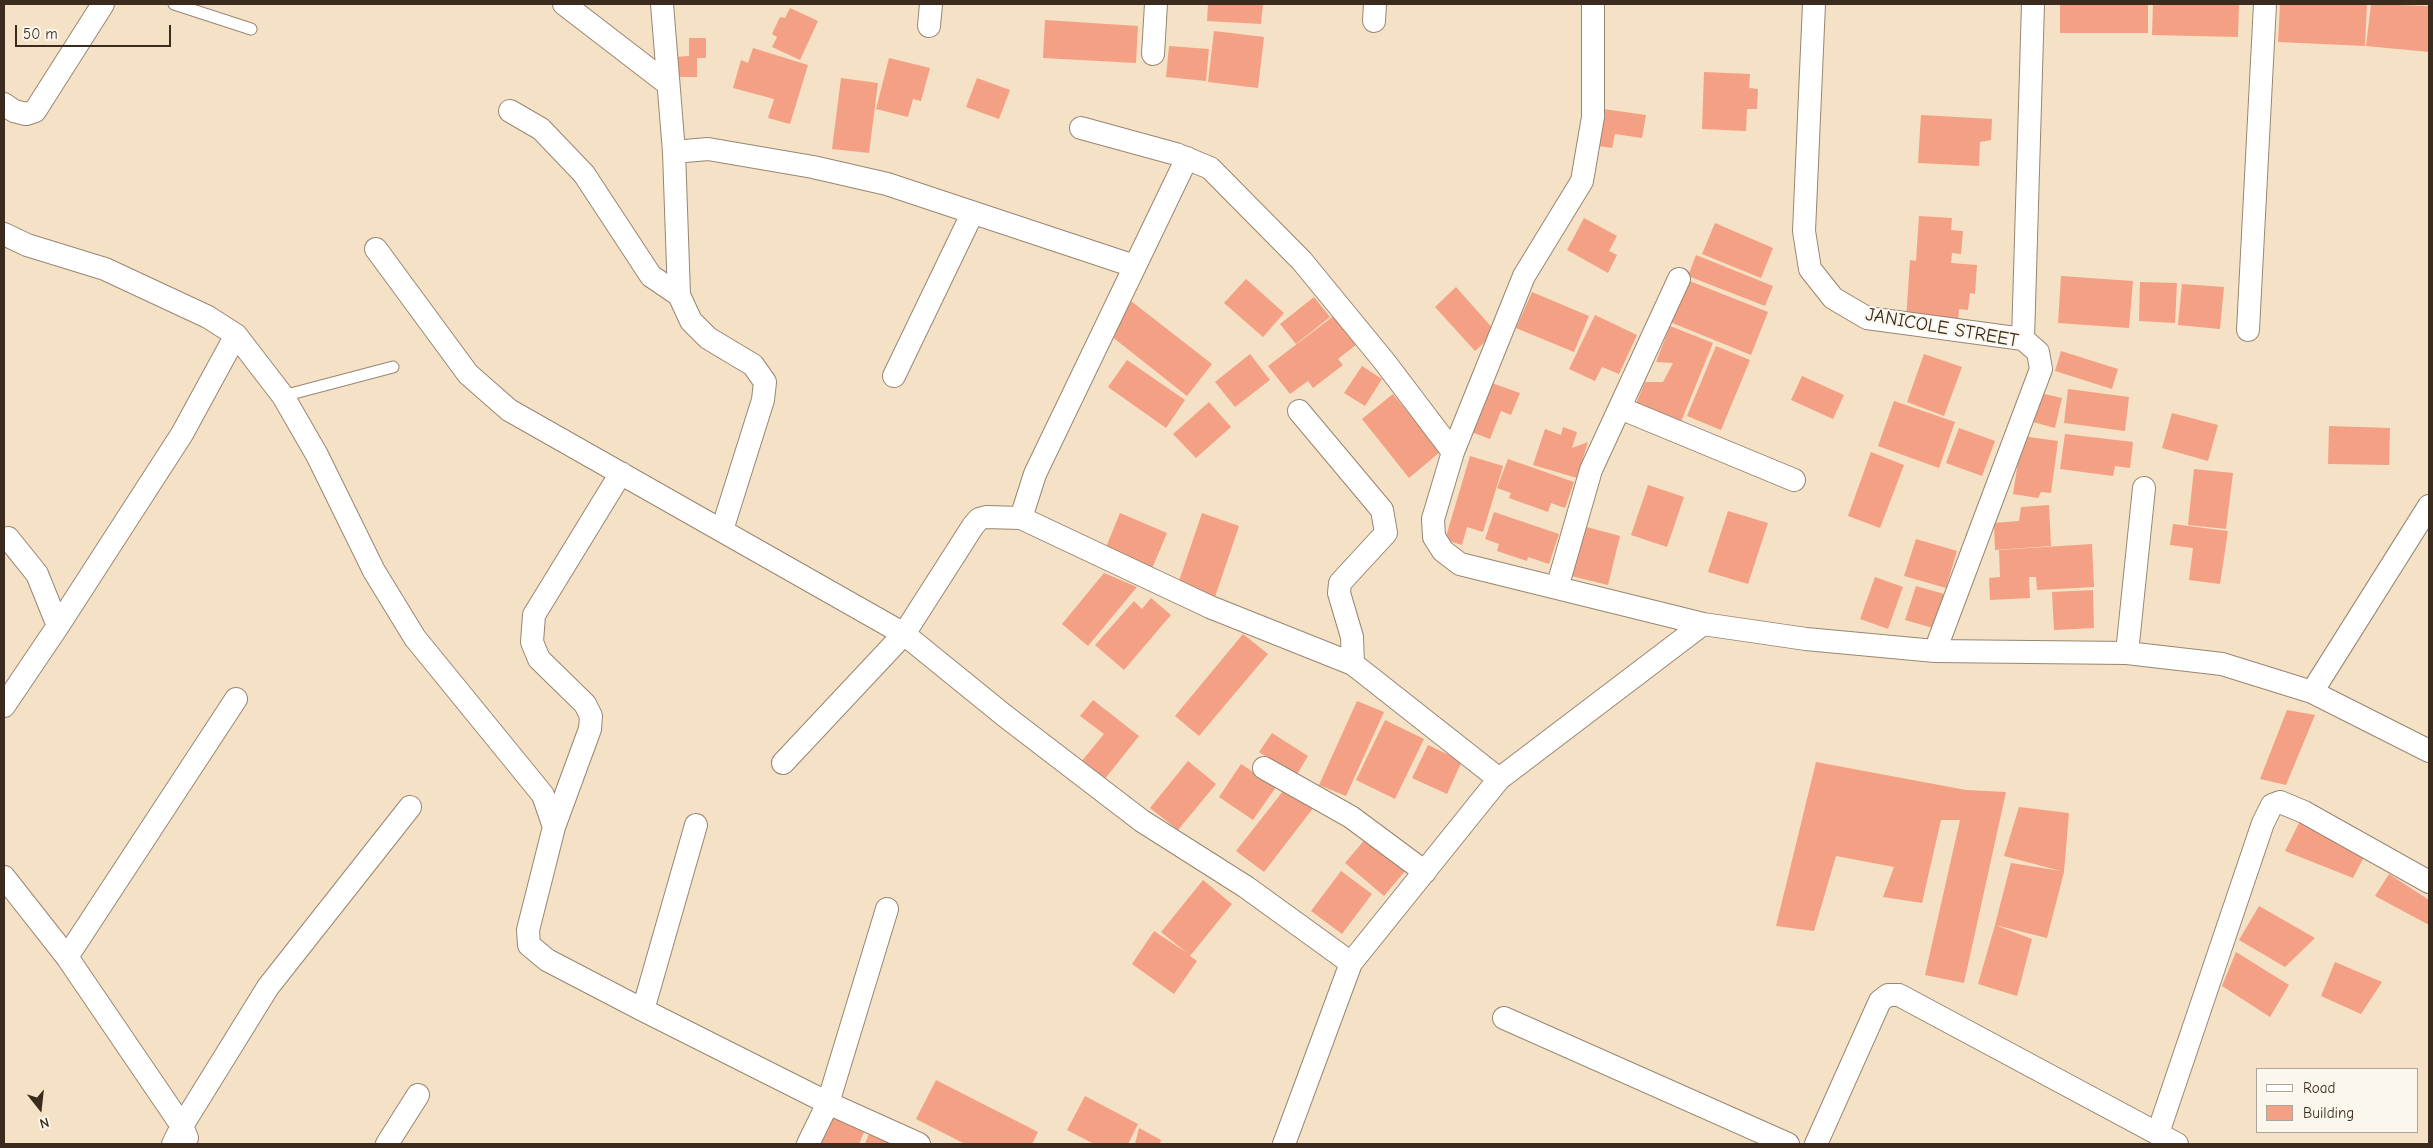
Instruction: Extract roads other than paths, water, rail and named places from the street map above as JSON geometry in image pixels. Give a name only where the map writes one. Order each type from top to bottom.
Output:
[{"type":"street","points":[[4,104],[14,111],[26,114],[35,111],[103,4]]},
{"type":"street","points":[[564,4],[668,84]]},
{"type":"street","points":[[662,4],[674,152],[679,295],[692,321],[708,338],[753,365],[765,382],[762,400],[722,530]]},
{"type":"street","points":[[1153,54],[1156,4]]},
{"type":"street","points":[[1593,4],[1593,117],[1582,181],[1524,276],[1453,452],[1433,519],[1434,537],[1443,551],[1460,564],[1703,624],[1806,639],[1935,651],[2127,653],[2222,664],[2312,692],[2429,751]]},
{"type":"street","name":"JANICOLE STREET","points":[[1814,4],[1804,231],[1810,269],[1833,298],[1867,318],[2023,339],[2038,352],[2041,369],[1935,651]]},
{"type":"street","points":[[2023,339],[2033,4]]},
{"type":"street","points":[[2248,330],[2265,4]]},
{"type":"street","points":[[510,111],[541,129],[584,174],[652,276],[679,295]]},
{"type":"street","points":[[1081,128],[1187,158],[1210,168],[1302,261],[1384,360],[1453,452]]},
{"type":"street","points":[[674,152],[708,149],[812,167],[887,184],[972,214],[1134,266]]},
{"type":"street","points":[[1020,518],[1034,474],[1187,158]]},
{"type":"street","points":[[894,376],[972,214]]},
{"type":"street","points":[[4,234],[27,245],[105,269],[208,316],[236,336],[283,396],[317,455],[374,571],[415,638],[543,795],[554,826]]},
{"type":"street","points":[[376,249],[468,374],[509,410],[904,634],[1005,716],[1142,821],[1246,887],[1351,963]]},
{"type":"street","points":[[1557,588],[1591,470],[1679,279]]},
{"type":"street","points":[[4,706],[182,434],[236,336]]},
{"type":"street","points":[[1620,408],[1794,480]]},
{"type":"street","points":[[1299,411],[1382,510],[1386,533],[1340,583],[1339,593],[1352,637],[1352,664]]},
{"type":"street","points":[[621,473],[534,615],[532,642],[539,659],[585,704],[591,716],[590,729],[554,826],[528,930],[529,945],[547,960],[643,1010],[828,1103],[919,1144]]},
{"type":"street","points":[[2127,653],[2144,488]]},
{"type":"street","points":[[2312,692],[2429,506]]},
{"type":"street","points":[[783,763],[904,634],[973,526],[979,520],[986,517],[1020,518],[1210,606],[1352,664],[1499,779]]},
{"type":"street","points":[[8,538],[37,574],[58,626]]},
{"type":"street","points":[[1284,1144],[1351,963],[1499,779],[1703,624]]},
{"type":"street","points":[[67,957],[236,700]]},
{"type":"street","points":[[1264,768],[1351,816],[1425,872]]},
{"type":"street","points":[[2158,1133],[2263,823],[2272,805],[2280,802],[2304,812],[2429,882]]},
{"type":"street","points":[[4,877],[67,957],[182,1138],[268,987],[410,807]]},
{"type":"street","points":[[643,1010],[696,826]]},
{"type":"street","points":[[808,1144],[828,1103],[886,908]]},
{"type":"street","points":[[1816,1144],[1880,1001],[1888,995],[1899,995],[2177,1144]]},
{"type":"street","points":[[1504,1018],[1788,1144]]},
{"type":"street","points":[[387,1144],[418,1095]]},
{"type":"lane","points":[[174,4],[251,29]]},
{"type":"lane","points":[[283,396],[393,367]]}]
